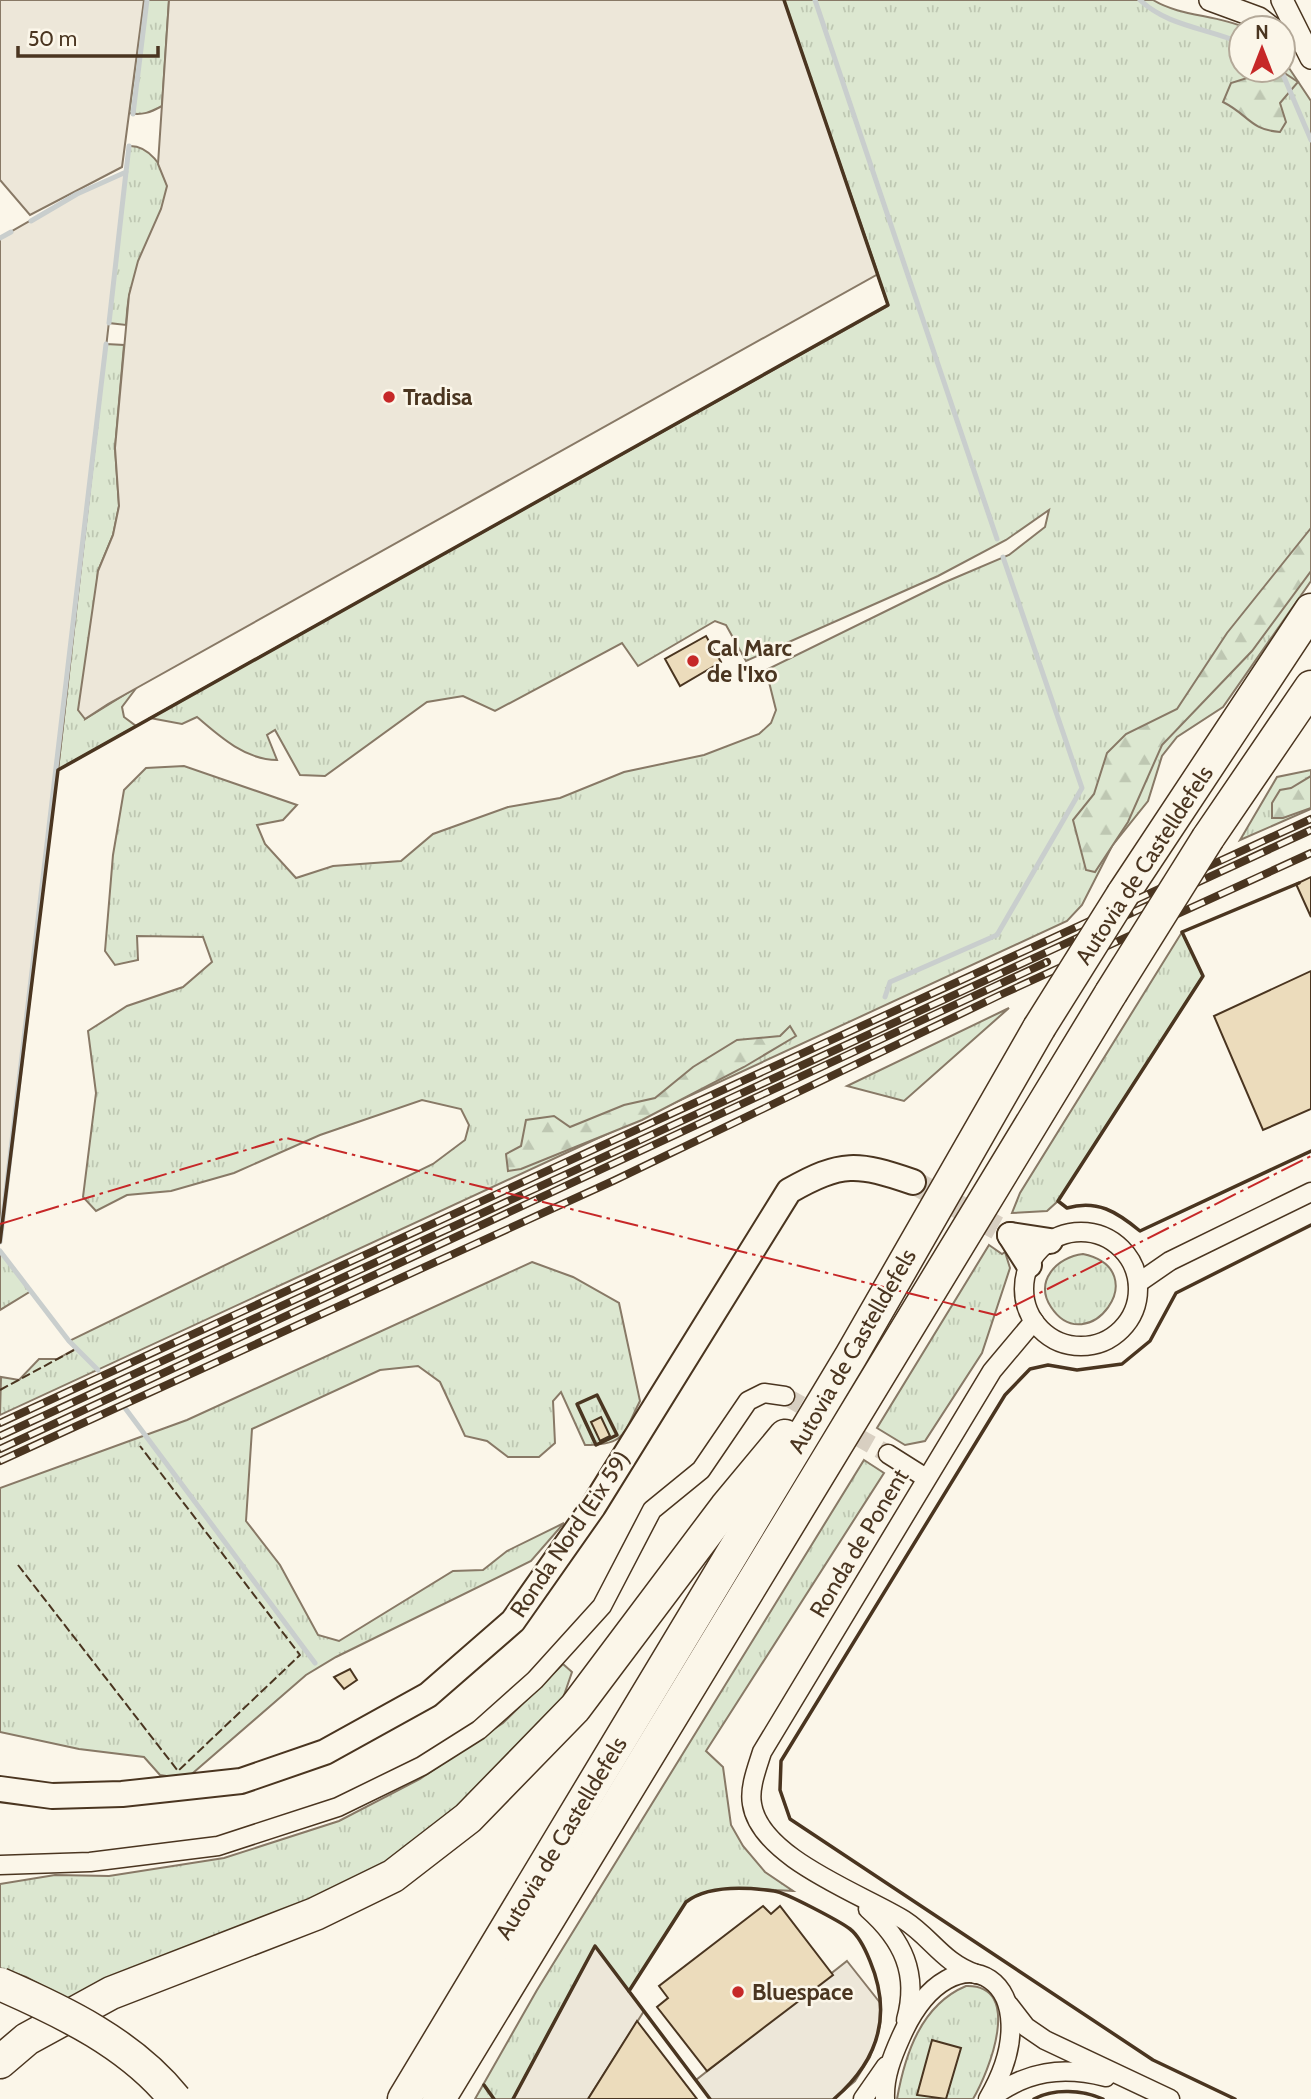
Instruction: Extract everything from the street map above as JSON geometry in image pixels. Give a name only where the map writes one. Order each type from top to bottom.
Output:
[{"type":"highway","name":"Autovia de Castelldefels","points":[[404,2099],[850,1356],[1040,1028],[1123,894],[1311,610]]},
{"type":"highway","name":"Autovia de Castelldefels","points":[[439,2099],[1111,993],[1208,838],[1311,687]]},
{"type":"highway","points":[[0,2062],[27,2039],[111,1993],[315,1914],[393,1876],[468,1818],[575,1708],[726,1507],[850,1356]]},
{"type":"highway","points":[[463,2099],[566,1892]]},
{"type":"highway","points":[[0,1984],[92,2029],[131,2057],[175,2099]]},
{"type":"main road","name":"Ronda Nord (Eix 59)","points":[[0,1789],[52,1796],[122,1794],[241,1780],[325,1752],[428,1695],[513,1621],[593,1507],[789,1191],[823,1171],[850,1167],[883,1172],[914,1182]]},
{"type":"main road","points":[[1029,1265],[1010,1235],[1050,1241]]},
{"type":"street","points":[[1210,0],[1248,14]]},
{"type":"street","points":[[1282,0],[1311,58]]},
{"type":"street","points":[[1297,55],[1311,72]]},
{"type":"street","points":[[1138,1283],[1170,1261],[1311,1192]]},
{"type":"street","points":[[1029,1265],[1024,1294],[1034,1321],[1046,1334],[1061,1343],[1078,1346],[1096,1344],[1112,1337],[1125,1325],[1135,1310],[1138,1283],[1121,1248],[1106,1238],[1087,1232],[1068,1233],[1050,1241]]},
{"type":"street","points":[[1129,1260],[1170,1261]]},
{"type":"street","name":"Ronda de Ponent","points":[[841,1888],[771,1842],[757,1824],[751,1802],[754,1777],[762,1752],[992,1371],[1034,1321]]},
{"type":"street","points":[[0,1865],[90,1862],[218,1846],[338,1807],[422,1766],[479,1730],[535,1680],[602,1606],[652,1510],[701,1470],[747,1401],[764,1393],[785,1396]]},
{"type":"street","points":[[888,1454],[926,1478]]},
{"type":"street","points":[[841,1888],[903,1920],[956,1967],[995,1980],[1008,2004],[1026,2027],[1045,2040],[1170,2099]]},
{"type":"street","points":[[841,1888],[890,1930],[903,1950],[912,1985],[903,2032]]},
{"type":"street","points":[[885,2099],[886,2079],[893,2054],[918,2009],[938,1987],[961,1975],[976,1973]]},
{"type":"street","points":[[989,2099],[1007,2051],[1010,2032],[1008,2004]]},
{"type":"street","points":[[863,2099],[893,2054]]},
{"type":"street","points":[[989,2099],[1007,2086],[1031,2075],[1055,2070],[1083,2072],[1143,2087]]},
{"type":"green space","points":[[144,0],[169,0],[162,106],[146,113],[134,114],[129,113]]},
{"type":"green space","points":[[784,0],[1153,0],[1175,10],[1227,21],[1227,84],[1297,84],[1297,80],[1311,101],[1311,581],[1223,707],[1177,737],[1162,756],[1148,801],[1112,846],[1082,905],[1067,921],[0,1415],[1,1377],[19,1380],[39,1359],[57,1359],[75,1349],[69,1341],[433,1164],[465,1140],[469,1125],[461,1109],[422,1100],[320,1135],[234,1173],[171,1191],[127,1195],[96,1211],[83,1197],[96,1093],[88,1031],[127,1006],[183,987],[212,962],[203,937],[137,936],[138,960],[115,965],[105,951],[113,855],[124,790],[146,768],[184,766],[297,805],[283,820],[257,825],[265,844],[296,878],[333,866],[401,861],[433,834],[508,807],[560,798],[624,772],[704,755],[759,734],[771,723],[776,710],[766,670],[943,583],[1009,555],[1045,527],[1049,510],[1006,540],[938,576],[746,661],[726,625],[715,621],[638,666],[622,643],[495,711],[463,696],[427,702],[325,776],[300,775],[275,730],[267,735],[277,760],[244,752],[197,717],[182,724],[150,718],[888,306]]},
{"type":"green space","points":[[1231,84],[1296,84],[1280,103],[1286,122],[1280,132],[1256,125],[1223,102]]},
{"type":"green space","points":[[129,146],[143,149],[154,158],[163,171],[167,185],[163,208],[130,293],[126,325],[109,323]]},
{"type":"green space","points":[[106,344],[124,345],[115,448],[119,506],[113,535],[98,571],[85,719],[137,687],[122,707],[124,717],[136,726],[58,770]]},
{"type":"green space","points":[[1311,528],[1311,571],[1252,651],[1162,745],[1128,822],[1095,872],[1086,870],[1073,820],[1094,794],[1107,753],[1126,734],[1177,709],[1227,633]]},
{"type":"green space","points":[[1311,770],[1311,809],[1240,840],[1277,777]]},
{"type":"green space","points":[[1311,776],[1311,808],[1283,818],[1272,818],[1272,803],[1280,790],[1291,788]]},
{"type":"green space","points":[[1182,932],[1203,976],[1058,1201],[1047,1211],[1012,1213],[1020,1193]]},
{"type":"green space","points":[[1009,1008],[904,1101],[847,1086]]},
{"type":"green space","points":[[790,1026],[796,1036],[744,1067],[642,1120],[521,1169],[508,1171],[506,1154],[521,1146],[526,1120],[554,1116],[570,1127],[624,1105],[655,1098],[693,1067],[737,1040],[780,1036]]},
{"type":"green space","points":[[989,1245],[1002,1254],[1005,1252],[1010,1268],[982,1353],[925,1441],[905,1445],[877,1428]]},
{"type":"green space","points":[[0,1251],[31,1291],[0,1310]]},
{"type":"green space","points":[[1083,1254],[1104,1263],[1114,1277],[1115,1292],[1108,1307],[1096,1319],[1082,1324],[1066,1321],[1051,1307],[1045,1288],[1057,1265]]},
{"type":"green space","points":[[532,1262],[573,1277],[619,1303],[640,1401],[622,1435],[608,1443],[585,1445],[561,1392],[553,1401],[555,1443],[539,1457],[508,1457],[487,1441],[465,1436],[440,1382],[418,1366],[380,1370],[252,1429],[246,1521],[280,1565],[318,1635],[339,1641],[453,1571],[483,1570],[507,1551],[564,1523],[531,1561],[336,1657],[306,1675],[186,1779],[160,1775],[144,1757],[79,1749],[0,1732],[0,1488],[187,1420]]},
{"type":"green space","points":[[864,1460],[884,1473],[706,1751],[723,1767],[731,1825],[743,1846],[765,1872],[793,1891],[723,1889],[697,1895],[686,1902],[629,1991],[513,2099],[475,2099],[537,1990]]},
{"type":"green space","points":[[563,1664],[572,1672],[562,1701],[447,1823],[356,1882],[71,2001],[26,1977],[0,1968],[0,1884],[55,1875],[109,1876],[224,1858],[339,1821],[420,1779],[503,1723]]},
{"type":"green space","points":[[966,1986],[984,1989],[994,1999],[998,2014],[993,2051],[973,2099],[897,2099],[910,2048],[927,2018],[950,1994]]},
{"type":"shaded area","points":[[0,0],[144,0],[122,167],[30,215],[0,180]]},
{"type":"shaded area","name":"Tradisa","points":[[169,0],[784,0],[878,274],[85,719],[78,710],[98,571],[113,535],[119,506],[115,448],[129,295],[138,261],[161,209],[167,186],[158,164]]},
{"type":"shaded area","points":[[126,172],[58,770],[0,1242],[0,238],[77,194]]},
{"type":"shaded area","points":[[595,1946],[644,2011],[588,2099],[513,2099]]},
{"type":"shaded area","points":[[847,1961],[881,2004],[880,2026],[870,2057],[855,2081],[834,2099],[710,2099],[696,2080]]},
{"type":"building","name":"Cal Marc de l'Ixo","points":[[706,636],[721,662],[680,686],[665,659]]},
{"type":"building","points":[[1311,877],[1311,917],[1296,884]]},
{"type":"building","points":[[1311,971],[1311,1109],[1263,1130],[1214,1016]]},
{"type":"building","points":[[601,1417],[610,1436],[600,1441],[591,1422]]},
{"type":"building","points":[[350,1669],[357,1680],[344,1689],[334,1677]]},
{"type":"building","name":"Bluespace","points":[[763,1906],[771,1914],[780,1906],[833,1975],[707,2071],[657,2007],[668,1998],[659,1986]]},
{"type":"building","points":[[637,2021],[697,2099],[588,2099]]},
{"type":"building","points":[[932,2040],[961,2048],[946,2099],[917,2095]]},
{"type":"waterway","points":[[133,114],[147,0]]},
{"type":"waterway","points":[[815,0],[997,539]]},
{"type":"waterway","points":[[1140,0],[1162,16],[1227,38]]},
{"type":"waterway","points":[[1287,84],[1311,140]]},
{"type":"waterway","points":[[31,221],[77,194],[126,172],[129,146]]},
{"type":"waterway","points":[[109,323],[126,172]]},
{"type":"waterway","points":[[0,238],[11,232]]},
{"type":"waterway","points":[[0,1242],[106,344]]},
{"type":"waterway","points":[[885,997],[890,982],[997,935],[1082,788],[1003,557]]},
{"type":"waterway","points":[[0,1251],[69,1341],[98,1370]]},
{"type":"waterway","points":[[125,1408],[315,1663]]},
{"type":"tunnel","points":[[913,1182],[1010,1235]]},
{"type":"tunnel","points":[[785,1396],[888,1454]]},
{"type":"railway","points":[[0,1423],[1311,819]]},
{"type":"railway","points":[[0,1436],[1311,830]]},
{"type":"railway","points":[[0,1461],[613,1181],[1000,995],[1311,853]]},
{"type":"railway","points":[[0,1449],[1047,962]]},
{"type":"fence","points":[[0,1390],[76,1349]]},
{"type":"fence","points":[[18,1565],[178,1771],[300,1655],[140,1446]]},
{"type":"wall","points":[[0,1242],[58,770],[888,305],[784,0]]},
{"type":"wall","points":[[1299,883],[1182,932],[1203,976],[1058,1201],[1067,1208],[1088,1205],[1106,1209],[1140,1231],[1311,1151]]},
{"type":"wall","points":[[1235,2099],[1153,2060],[790,1819],[780,1790],[781,1761],[1005,1395],[1030,1369],[1048,1365],[1077,1370],[1122,1364],[1150,1341],[1176,1293],[1311,1225]]},
{"type":"wall","points":[[597,1395],[617,1435],[596,1445],[577,1404],[597,1395]]},
{"type":"wall","points":[[629,1991],[686,1902],[695,1896],[716,1890],[740,1888],[774,1891],[813,1908],[845,1925],[856,1936],[870,1961],[880,2000],[880,2019],[871,2053],[849,2084],[834,2099]]},
{"type":"wall","points":[[513,2099],[595,1946],[710,2099]]},
{"type":"wall","points":[[484,2085],[494,2099]]},
{"type":"wall","points":[[1034,2099],[1050,2093],[1068,2092],[1103,2099]]},
{"type":"power","points":[[0,1224],[286,1138],[996,1315],[1311,1156]]},
{"type":"place","name":"Tradisa","points":[[389,397]]},
{"type":"place","name":"Cal Marc de l'Ixo","points":[[693,661]]},
{"type":"place","name":"Bluespace","points":[[738,1992]]}]
